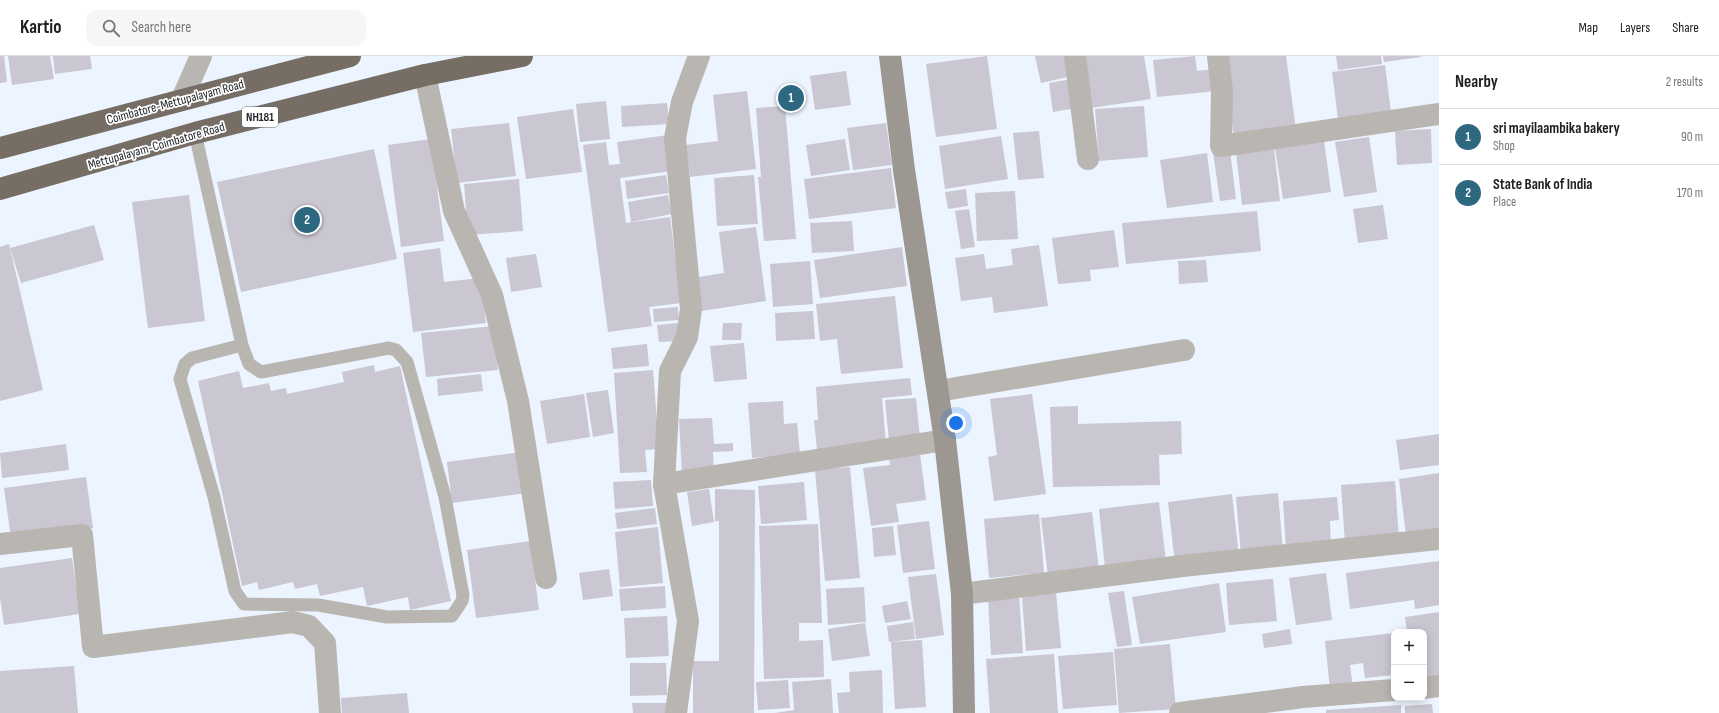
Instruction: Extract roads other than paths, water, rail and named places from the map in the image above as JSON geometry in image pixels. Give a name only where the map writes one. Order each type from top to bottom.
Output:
[{"type":"highway","name":"Coimbatore-Mettupalayam Road","points":[[0,148],[350,56]]},
{"type":"highway","name":"Mettupalayam-Coimbatore Road","points":[[0,189],[195,133],[425,75],[522,56]]},
{"type":"street","points":[[182,99],[201,56]]},
{"type":"street","points":[[676,713],[688,621],[664,484],[670,371],[687,338],[691,309],[675,138],[682,102],[699,56]]},
{"type":"street","points":[[890,56],[904,170],[945,440],[962,594],[964,713]]},
{"type":"street","points":[[1075,56],[1088,159]]},
{"type":"street","points":[[1218,56],[1222,91],[1221,146],[1439,114]]},
{"type":"street","points":[[425,75],[454,211],[492,295],[518,401],[546,578]]},
{"type":"street","points":[[938,391],[1184,350]]},
{"type":"street","points":[[664,484],[945,440]]},
{"type":"street","points":[[0,544],[82,535],[93,648],[294,622],[310,626],[325,643],[330,713]]},
{"type":"street","points":[[962,594],[1182,566],[1439,539]]},
{"type":"street","points":[[1427,688],[1439,686]]},
{"type":"street","points":[[1180,713],[1269,707],[1303,697],[1391,690]]},
{"type":"lane","points":[[195,133],[242,345],[249,364],[261,372],[388,348],[396,350],[407,362],[445,497],[463,596],[462,601],[452,616],[387,618],[318,605],[244,604],[235,591],[214,497],[180,379],[185,364],[192,358],[242,345]]},
{"type":"place","name":"sri mayilaambika bakery","points":[[791,98]]},
{"type":"place","name":"State Bank of India","points":[[307,220]]}]
